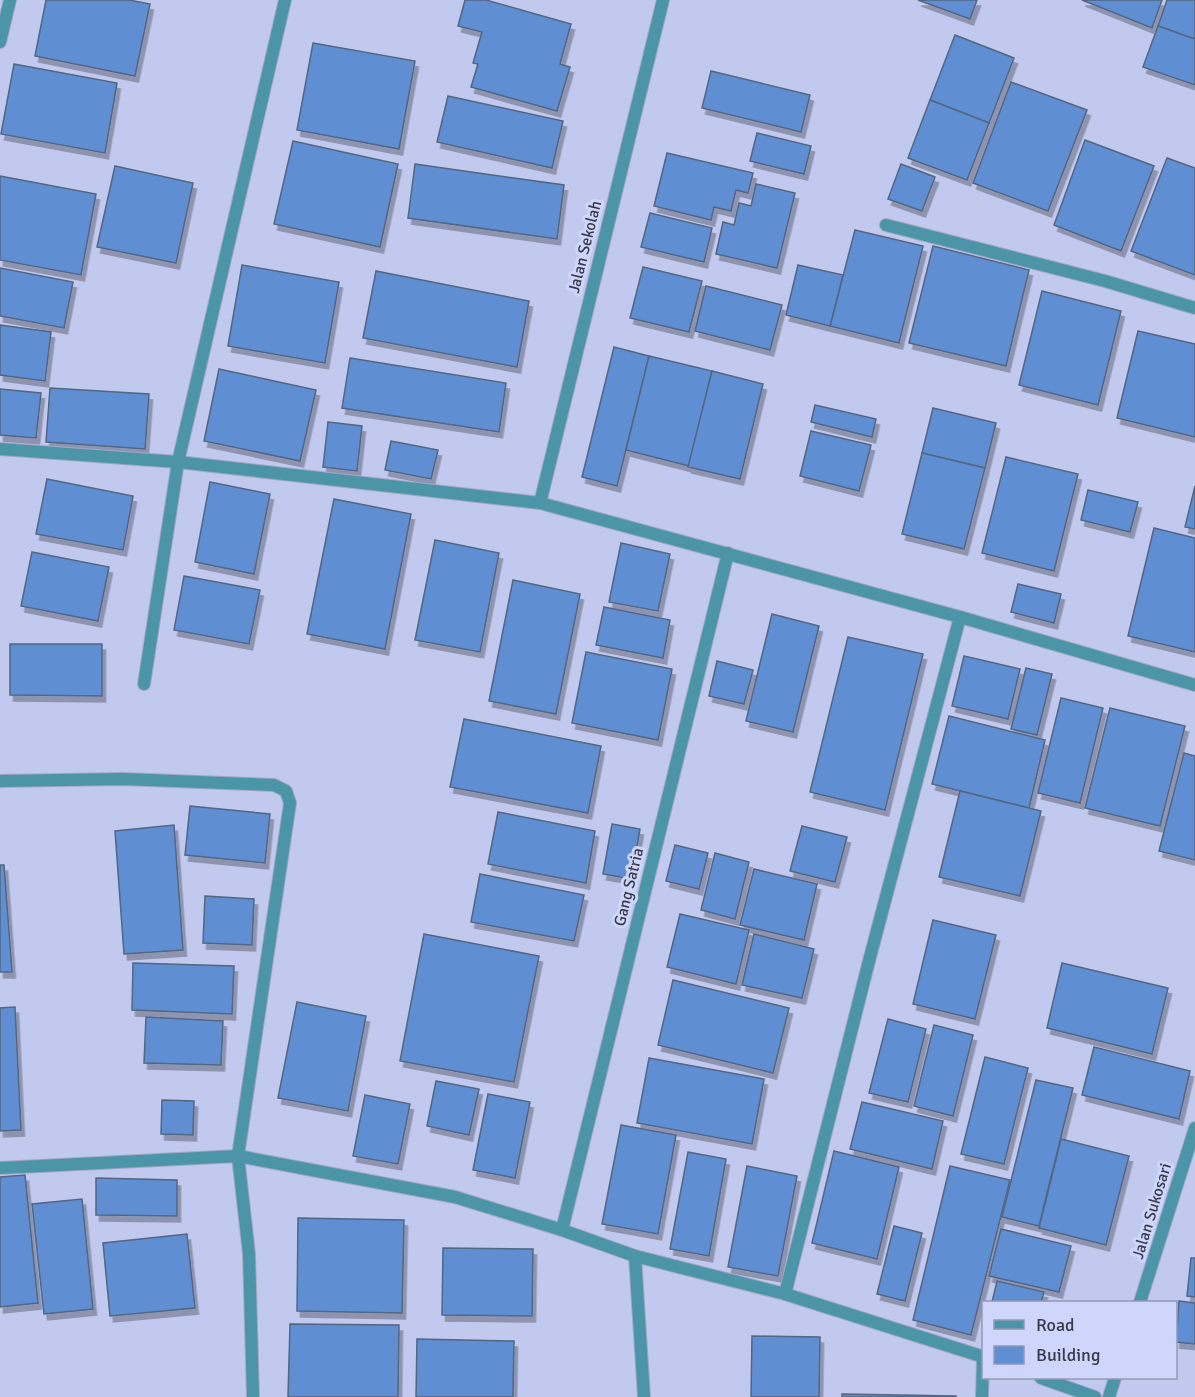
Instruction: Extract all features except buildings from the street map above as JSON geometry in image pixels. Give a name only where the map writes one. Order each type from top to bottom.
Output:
[{"type":"street","points":[[0,42],[10,0]]},
{"type":"street","points":[[144,684],[178,462],[285,0]]},
{"type":"street","name":"Jalan Sekolah","points":[[540,503],[663,0]]},
{"type":"street","points":[[886,225],[1105,281],[1195,308]]},
{"type":"street","points":[[0,449],[178,462],[540,503],[960,617],[1195,685]]},
{"type":"street","name":"Gang Satria","points":[[562,1230],[728,553]]},
{"type":"street","points":[[785,1294],[869,961],[960,617]]},
{"type":"street","points":[[0,781],[123,778],[274,785],[286,791],[290,803],[287,826],[238,1156],[249,1254],[253,1397]]},
{"type":"street","name":"Jalan Sukosari","points":[[1140,1301],[1195,1128]]},
{"type":"street","points":[[0,1168],[238,1156],[455,1197],[562,1230],[635,1256],[785,1294],[982,1357]]},
{"type":"street","points":[[635,1256],[644,1397]]},
{"type":"street","points":[[982,1379],[982,1397]]},
{"type":"street","points":[[1046,1379],[1095,1397]]},
{"type":"street","points":[[1109,1397],[1114,1379]]}]
